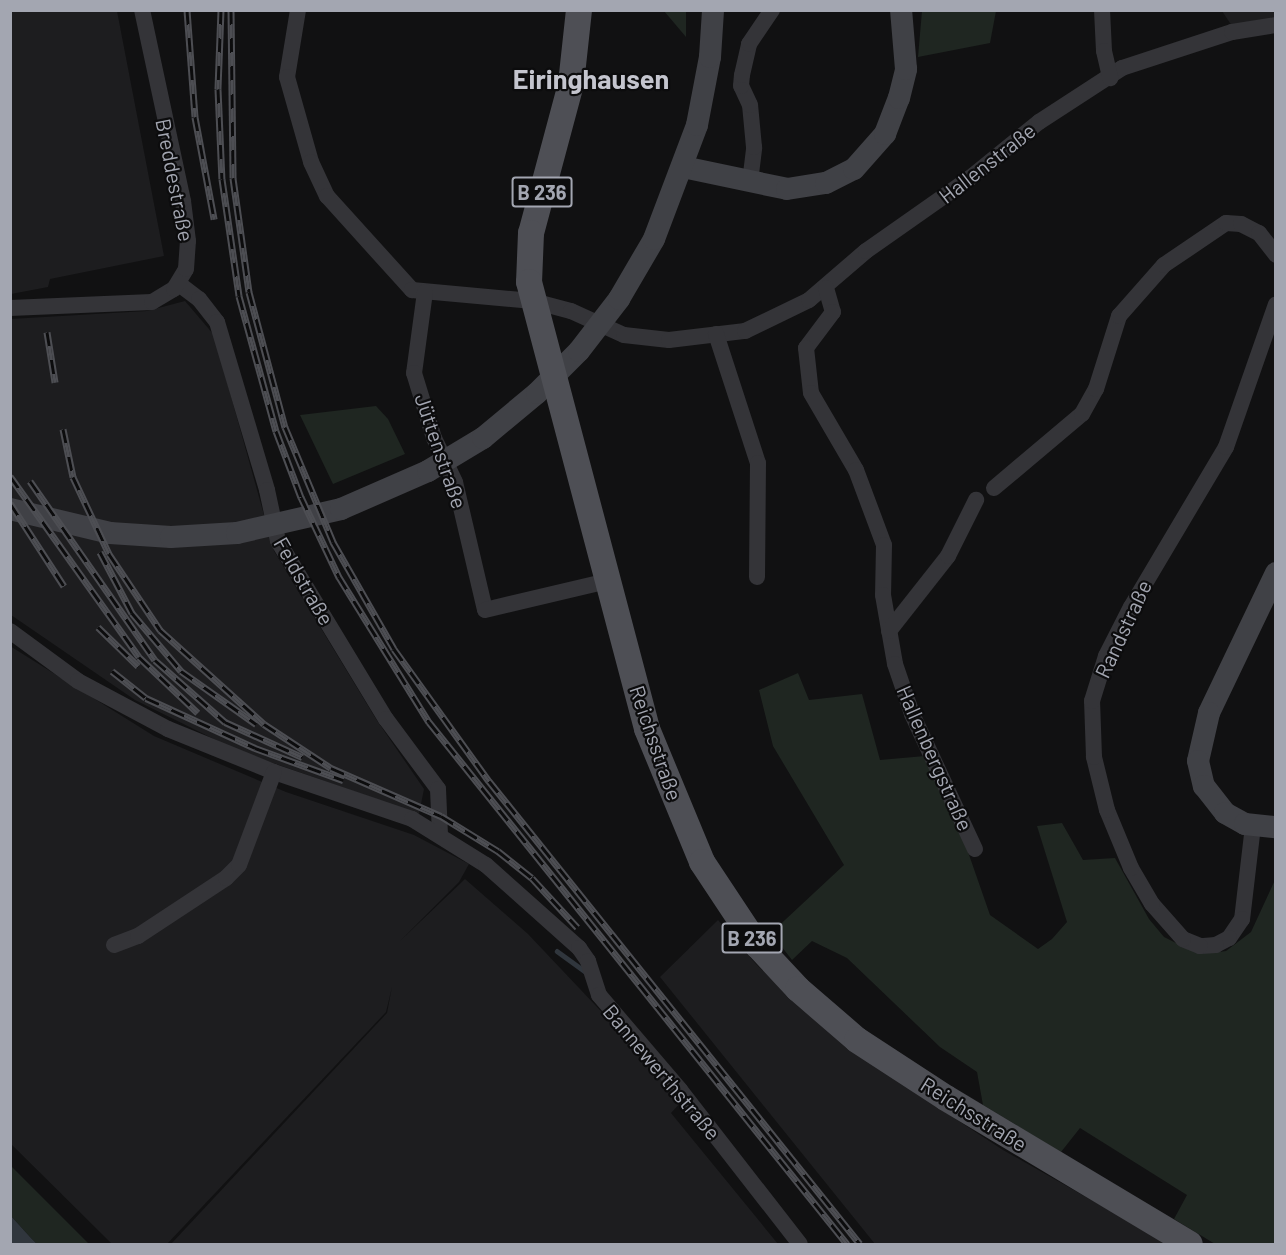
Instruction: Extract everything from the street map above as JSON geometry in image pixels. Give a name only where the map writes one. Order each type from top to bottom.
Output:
[{"type":"main road","name":"Reichsstraße","points":[[579,10],[570,84],[531,233],[527,263],[533,301],[647,729],[663,774],[702,862],[758,945],[798,989],[858,1040],[946,1098],[1190,1245]]},
{"type":"main road","points":[[10,509],[110,533],[171,537],[237,533],[341,509],[428,471],[483,438],[537,393],[579,351],[619,299],[654,239],[683,167],[708,68],[713,10]]},
{"type":"main road","points":[[683,167],[787,189],[826,183],[854,169],[872,152],[893,117],[906,69],[901,10]]},
{"type":"main road","points":[[1275,573],[1209,713],[1198,747],[1200,773],[1209,795],[1225,813],[1253,826],[1275,827]]},
{"type":"street","name":"Breddestraße","points":[[141,10],[187,228],[189,256],[179,284]]},
{"type":"street","points":[[298,10],[287,77],[311,162],[327,196],[418,291]]},
{"type":"street","points":[[750,183],[754,147],[750,105],[741,87],[742,75],[749,44],[772,10]]},
{"type":"street","points":[[1102,10],[1101,31],[1110,78]]},
{"type":"street","name":"Hallenstraße","points":[[418,291],[533,301],[571,310],[639,339],[681,340],[762,325],[826,288],[866,251],[970,178],[1039,122],[1110,78],[1122,68],[1167,51],[1232,32],[1275,25]]},
{"type":"street","points":[[994,488],[1082,414],[1096,389],[1119,316],[1164,265],[1226,223],[1241,224],[1259,232],[1275,255]]},
{"type":"street","points":[[10,308],[137,305],[166,295],[179,284]]},
{"type":"street","name":"Feldstraße","points":[[179,284],[199,299],[217,322],[267,490],[278,541],[386,719],[419,767],[438,789],[440,834]]},
{"type":"street","name":"Hallenbergstraße","points":[[826,288],[833,312],[806,348],[811,393],[856,470],[884,545],[883,595],[889,631],[912,714],[975,849]]},
{"type":"street","name":"Jüttenstraße","points":[[418,291],[414,373],[434,438],[455,482],[485,610],[608,581]]},
{"type":"street","name":"Randstraße","points":[[1253,826],[1242,919],[1228,938],[1216,945],[1200,946],[1183,939],[1152,903],[1131,868],[1107,810],[1094,757],[1092,700],[1106,656],[1131,607],[1226,447],[1275,304]]},
{"type":"street","points":[[716,334],[758,463],[757,577]]},
{"type":"street","points":[[889,631],[948,556],[976,500]]},
{"type":"street","name":"Bannewerthstraße","points":[[10,631],[88,686],[168,729],[274,772],[412,819],[440,834],[548,916],[588,961],[596,987],[606,1005],[680,1090],[800,1245]]},
{"type":"street","points":[[114,945],[138,936],[232,872],[254,832],[274,772]]},
{"type":"shaded area","points":[[11,10],[117,11],[164,256],[50,279],[48,287],[11,294]]},
{"type":"shaded area","points":[[664,11],[686,11],[686,37]]},
{"type":"shaded area","points":[[922,11],[996,11],[990,43],[918,57]]},
{"type":"shaded area","points":[[1222,11],[1275,11],[1275,23],[1232,26]]},
{"type":"shaded area","points":[[185,301],[214,335],[274,551],[376,719],[424,789],[419,814],[236,750],[135,700],[11,615],[10,319],[147,311]]},
{"type":"shaded area","points":[[376,406],[388,419],[405,454],[333,484],[300,415]]},
{"type":"shaded area","points":[[10,646],[154,736],[286,792],[414,835],[469,864],[459,882],[400,941],[465,879],[528,934],[684,1099],[671,1113],[778,1244],[171,1244],[387,1013],[392,987],[386,1012],[167,1244],[112,1244],[11,1144]]},
{"type":"shaded area","points":[[798,673],[809,700],[862,694],[880,760],[925,756],[967,849],[990,915],[1038,949],[1052,939],[1067,922],[1037,826],[1062,823],[1083,860],[1115,858],[1149,919],[1164,937],[1188,949],[1212,953],[1226,951],[1251,932],[1275,880],[1275,1244],[1215,1244],[1174,1219],[1187,1195],[1080,1128],[1061,1152],[983,1105],[977,1072],[940,1047],[847,958],[812,941],[792,960],[771,933],[844,865],[773,746],[759,690]]},
{"type":"shaded area","points":[[718,920],[756,964],[807,1013],[899,1082],[1003,1150],[1169,1244],[875,1244],[660,977]]},
{"type":"shaded area","points":[[11,1166],[89,1244],[37,1244],[11,1216]]},
{"type":"shaded area","points":[[11,1216],[30,1237],[37,1244],[11,1244]]},
{"type":"waterway","points":[[557,951],[587,973]]},
{"type":"railway","points":[[187,10],[195,117],[214,219]]},
{"type":"railway","points":[[221,10],[218,89],[222,179],[239,296],[276,431],[301,497],[339,577],[429,722],[847,1244]]},
{"type":"railway","points":[[231,10],[233,178],[249,292],[285,427],[333,542],[394,649],[489,781],[860,1244]]},
{"type":"railway","points":[[47,332],[55,382]]},
{"type":"railway","points":[[63,429],[73,477],[109,554],[160,630],[264,724],[331,768],[441,816],[498,851],[532,878],[577,927]]},
{"type":"railway","points":[[10,476],[139,657],[198,713]]},
{"type":"railway","points":[[30,481],[155,660],[225,722],[302,757]]},
{"type":"railway","points":[[10,503],[64,586]]},
{"type":"railway","points":[[100,552],[132,613],[181,671],[256,724]]},
{"type":"railway","points":[[98,627],[138,666]]},
{"type":"railway","points":[[112,671],[146,698],[255,748],[343,780]]},
{"type":"district","name":"Eiringhausen","points":[[591,79]]}]
